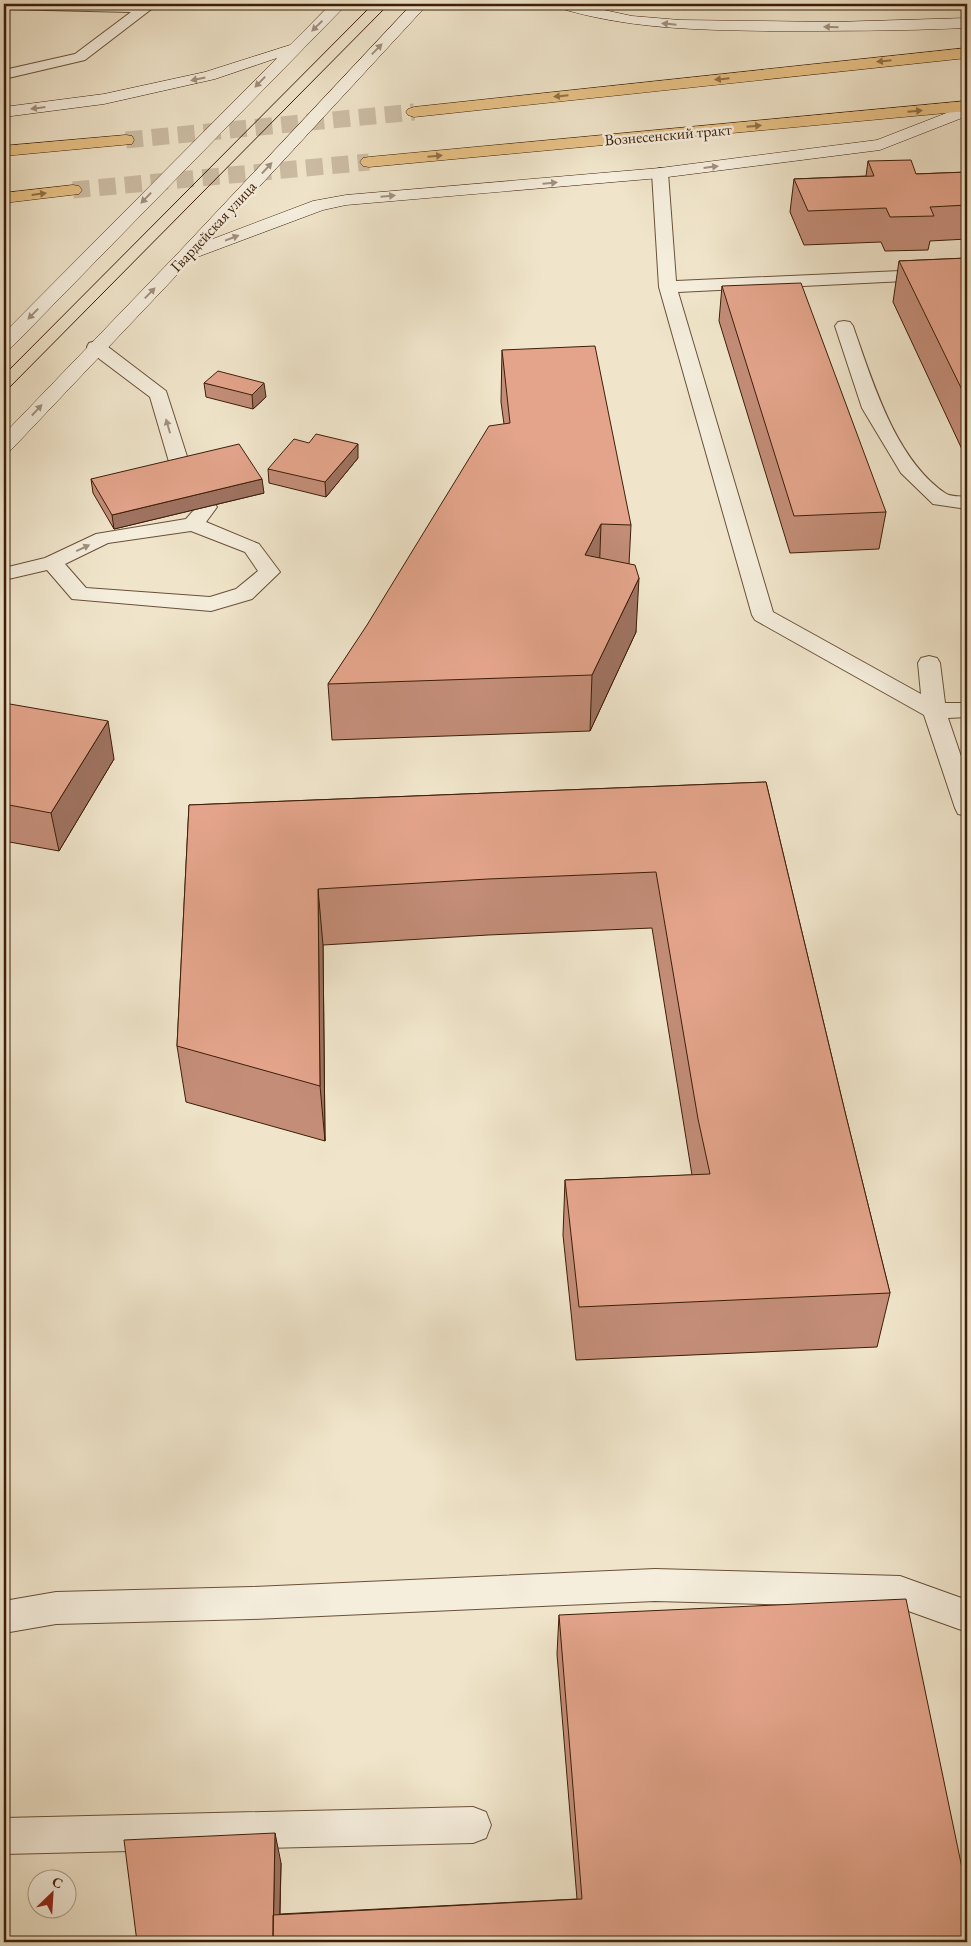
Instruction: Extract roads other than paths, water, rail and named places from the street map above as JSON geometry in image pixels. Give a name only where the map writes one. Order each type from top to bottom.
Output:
[{"type":"main road","points":[[4,344],[294,47],[339,4]]},
{"type":"main road","name":"Гвардейская улица","points":[[4,446],[96,347],[186,256],[420,4]]},
{"type":"main road","points":[[561,4],[615,18],[678,25],[869,28],[967,23]]},
{"type":"main road","points":[[4,112],[104,99],[190,81],[294,47]]},
{"type":"main road","points":[[414,112],[967,53]]},
{"type":"main road","name":"Вознесенский тракт","points":[[369,162],[967,106]]},
{"type":"main road","points":[[186,256],[319,205],[346,200],[660,173],[880,145],[967,110]]},
{"type":"main road","points":[[4,151],[126,140]]},
{"type":"main road","points":[[4,198],[73,190]]},
{"type":"lane","points":[[4,5],[148,6]]},
{"type":"lane","points":[[4,74],[80,57],[148,6]]},
{"type":"lane","points":[[660,173],[668,287],[763,615],[934,711],[967,710]]},
{"type":"lane","points":[[668,287],[967,273]]},
{"type":"lane","points":[[844,326],[872,408],[908,469],[940,500],[967,502]]},
{"type":"lane","points":[[96,347],[159,395],[182,472]]},
{"type":"lane","points":[[193,524],[207,507]]},
{"type":"lane","points":[[4,574],[52,562],[103,538],[193,524],[252,548],[268,572],[244,594],[210,604],[80,594],[52,562]]},
{"type":"lane","points":[[929,663],[934,711],[967,808]]},
{"type":"lane","points":[[4,1617],[56,1608],[252,1603],[655,1585],[900,1592],[967,1616]]},
{"type":"lane","points":[[4,1836],[474,1825]]},
{"type":"tunnel","points":[[126,140],[414,112]]},
{"type":"tunnel","points":[[73,190],[369,162]]},
{"type":"tram line","points":[[4,375],[373,4]]},
{"type":"tram line","points":[[4,393],[389,4]]}]
